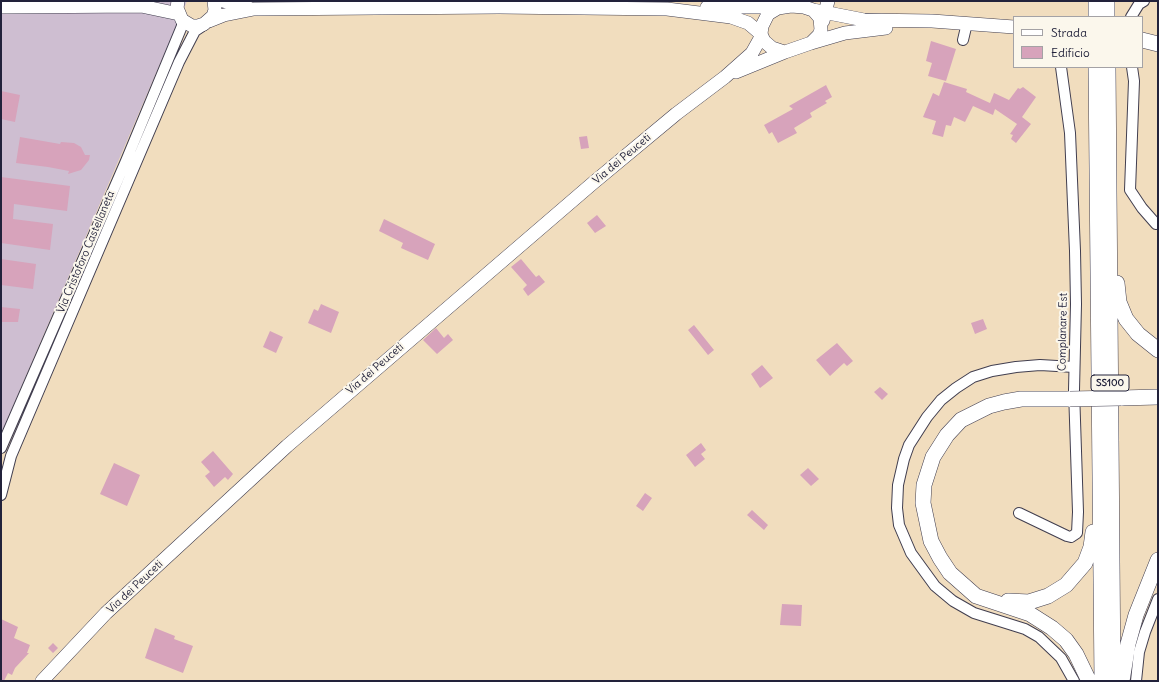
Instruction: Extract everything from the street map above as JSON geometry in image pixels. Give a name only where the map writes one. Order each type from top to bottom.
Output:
[{"type":"highway","points":[[1096,1],[1096,16]]},
{"type":"highway","points":[[1107,1],[1107,16]]},
{"type":"highway","points":[[1143,39],[1158,44]]},
{"type":"highway","name":"SS100","points":[[1096,68],[1102,85],[1113,102],[1115,122],[1117,294],[1126,319],[1143,339],[1158,350]]},
{"type":"highway","name":"SS100","points":[[1102,681],[1098,307],[1102,85],[1108,68]]},
{"type":"highway","name":"SS100","points":[[1102,85],[1113,681]]},
{"type":"highway","name":"SS100","points":[[968,590],[1003,600],[1029,602],[1037,600],[1066,586],[1079,572],[1089,555],[1093,537],[1091,371],[1098,307]]},
{"type":"highway","name":"SS100","points":[[1089,681],[1076,654],[1066,640],[1052,628],[1030,614],[984,600],[968,590],[942,562],[934,548],[926,526],[924,494],[927,476],[933,457],[946,436],[958,423],[989,406],[1012,400],[1158,397]]},
{"type":"highway","points":[[1122,681],[1128,644],[1136,615],[1158,560]]},
{"type":"main road","points":[[1,7],[141,6],[165,1]]},
{"type":"main road","points":[[178,1],[180,17]]},
{"type":"main road","points":[[207,23],[215,10],[214,1]]},
{"type":"main road","points":[[223,1],[254,9]]},
{"type":"main road","points":[[141,6],[180,17],[192,26],[207,23],[224,15],[254,9],[499,7],[666,10],[731,17],[748,23],[772,48],[785,52],[845,33],[872,29],[963,23]]},
{"type":"main road","points":[[666,10],[718,6],[783,7],[815,9],[864,20],[963,23],[1013,27]]},
{"type":"main road","points":[[761,35],[764,20],[768,14],[783,7]]},
{"type":"main road","points":[[811,43],[819,35],[815,9]]},
{"type":"main road","name":"Via dei Peuceti","points":[[42,681],[106,613],[287,446],[593,183],[676,114],[725,77],[756,48],[761,35]]},
{"type":"main road","points":[[1143,39],[1158,40]]},
{"type":"main road","name":"Via dei Peuceti","points":[[725,77],[785,52]]},
{"type":"street","points":[[23,1],[42,6]]},
{"type":"street","points":[[1132,16],[1138,4],[1144,1]]},
{"type":"street","name":"Via Cristoforo Castellaneta","points":[[1,448],[126,161],[182,26],[180,17]]},
{"type":"street","name":"Via Cristoforo Castellaneta","points":[[1,495],[6,455],[179,62],[195,32],[207,23]]},
{"type":"street","points":[[963,23],[963,40]]},
{"type":"street","name":"Complanare Est","points":[[1019,513],[1067,536],[1071,537],[1077,533],[1074,367],[1076,304],[1075,243],[1070,133],[1061,68]]},
{"type":"street","points":[[1132,68],[1134,81],[1130,190],[1142,208],[1156,224]]},
{"type":"street","points":[[1074,367],[1040,365],[992,371],[974,377],[956,388],[941,400],[927,417],[909,446],[904,459],[898,486],[897,508],[899,525],[911,553],[935,586],[953,601],[974,613],[1018,627],[1039,637],[1051,646],[1061,658],[1074,681]]},
{"type":"street","points":[[1136,681],[1140,652],[1145,632],[1158,599]]},
{"type":"shaded area","points":[[1,1],[187,1],[1,434]]},
{"type":"building","points":[[931,41],[956,49],[946,81],[928,76],[932,63],[926,61]]},
{"type":"building","points":[[944,82],[967,89],[966,92],[990,103],[994,93],[1009,100],[1018,88],[1020,89],[1023,87],[1036,97],[1022,117],[1031,124],[1016,143],[1011,139],[1013,135],[1010,134],[1017,124],[995,109],[993,115],[973,106],[965,122],[954,117],[951,126],[946,125],[943,137],[932,134],[936,121],[923,117],[933,93],[939,96]]},
{"type":"building","points":[[826,85],[832,97],[825,101],[827,103],[810,113],[812,117],[794,128],[797,133],[778,143],[772,132],[769,134],[764,125],[793,109],[789,106]]},
{"type":"building","points":[[1,91],[20,95],[15,122],[1,119]]},
{"type":"building","points":[[587,136],[589,148],[581,149],[579,137]]},
{"type":"building","points":[[20,137],[60,144],[61,142],[74,143],[81,147],[85,155],[90,155],[89,160],[81,170],[68,174],[69,171],[16,163]]},
{"type":"building","points":[[1,177],[70,186],[67,211],[14,204],[13,219],[53,224],[50,250],[1,243]]},
{"type":"building","points":[[597,215],[606,226],[595,233],[587,223]]},
{"type":"building","points":[[384,219],[435,244],[428,260],[401,248],[403,243],[379,231]]},
{"type":"building","points":[[1,259],[36,264],[33,289],[1,285]]},
{"type":"building","points":[[521,259],[536,277],[539,275],[545,282],[528,296],[523,289],[527,285],[511,267]]},
{"type":"building","points":[[321,304],[339,312],[331,333],[308,323],[314,309],[318,311]]},
{"type":"building","points":[[1,307],[20,309],[18,322],[1,322]]},
{"type":"building","points":[[983,319],[987,329],[975,334],[971,323]]},
{"type":"building","points":[[694,325],[714,350],[708,355],[688,330]]},
{"type":"building","points":[[436,328],[444,338],[448,334],[453,340],[437,354],[423,340]]},
{"type":"building","points":[[270,331],[283,337],[276,353],[263,347]]},
{"type":"building","points":[[837,343],[853,361],[847,366],[844,363],[830,376],[816,360]]},
{"type":"building","points":[[762,365],[773,378],[760,388],[751,374]]},
{"type":"building","points":[[880,387],[888,394],[882,400],[874,392]]},
{"type":"building","points":[[701,443],[706,450],[701,454],[705,459],[695,467],[686,455]]},
{"type":"building","points":[[213,451],[233,474],[228,480],[225,477],[214,487],[205,476],[210,472],[201,462]]},
{"type":"building","points":[[114,463],[140,475],[127,506],[100,494]]},
{"type":"building","points":[[808,468],[819,479],[811,486],[800,475]]},
{"type":"building","points":[[645,493],[652,498],[643,511],[636,506]]},
{"type":"building","points":[[752,510],[768,525],[764,530],[747,515]]},
{"type":"building","points":[[782,604],[802,605],[801,626],[780,625]]},
{"type":"building","points":[[1,619],[18,627],[14,638],[30,645],[27,653],[29,653],[15,668],[12,675],[8,673],[4,681],[1,681]]},
{"type":"building","points":[[155,628],[175,636],[174,639],[193,646],[183,673],[145,658]]},
{"type":"building","points":[[53,643],[58,648],[53,653],[48,648]]}]
